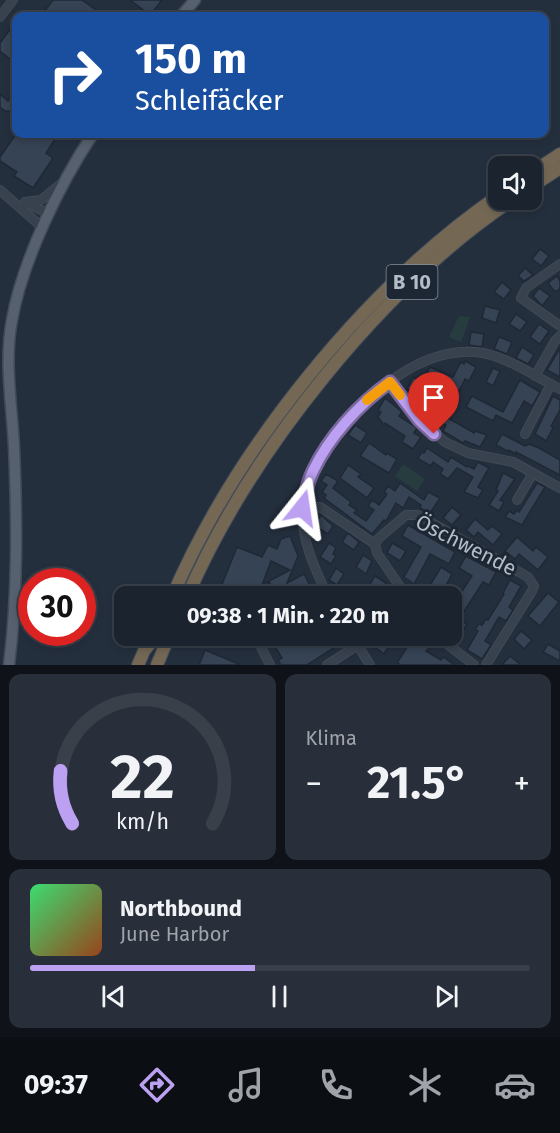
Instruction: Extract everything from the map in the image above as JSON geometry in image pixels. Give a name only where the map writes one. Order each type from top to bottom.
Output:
[{"type":"highway","points":[[542,166],[560,154]]},
{"type":"highway","points":[[542,180],[560,168]]},
{"type":"highway","name":"B 10","points":[[178,586],[217,511],[254,451],[300,387],[367,309],[414,264],[488,204]]},
{"type":"highway","name":"B 10","points":[[192,586],[215,541],[265,458],[334,365],[377,317],[429,265],[498,210]]},
{"type":"highway","points":[[138,665],[148,646]]},
{"type":"highway","points":[[146,665],[152,646]]},
{"type":"highway","points":[[157,665],[165,646]]},
{"type":"main road","points":[[184,12],[195,0]]},
{"type":"main road","points":[[9,665],[15,582],[16,497],[10,360],[11,322],[19,288],[49,214],[91,138]]},
{"type":"street","points":[[0,17],[13,0]]},
{"type":"street","points":[[13,200],[25,202],[41,200],[66,180]]},
{"type":"street","points":[[0,190],[43,228]]},
{"type":"street","points":[[25,202],[49,214]]},
{"type":"street","points":[[560,264],[526,288],[521,298],[560,326]]},
{"type":"street","points":[[535,376],[560,336]]},
{"type":"street","points":[[323,586],[310,559],[304,536],[302,508],[313,471],[331,442],[359,407],[390,382],[433,358],[461,352],[478,352],[493,356],[560,389]]},
{"type":"street","points":[[390,382],[419,420],[445,442],[468,453],[513,462],[560,488]]},
{"type":"street","points":[[525,434],[551,384]]},
{"type":"street","points":[[517,500],[533,472]]},
{"type":"street","points":[[302,508],[320,507],[375,544],[378,553],[400,586]]},
{"type":"street","name":"Öschwende","points":[[375,544],[406,515],[418,515],[532,581],[532,591],[486,665]]},
{"type":"street","points":[[260,646],[270,665]]},
{"type":"street","points":[[327,665],[356,646]]},
{"type":"street","points":[[359,646],[370,665]]},
{"type":"street","points":[[450,646],[474,665]]},
{"type":"green space","points":[[459,316],[470,317],[461,342],[449,337]]},
{"type":"green space","points":[[403,464],[425,479],[417,491],[395,476]]},
{"type":"building","points":[[53,0],[82,0],[98,12],[44,12]]},
{"type":"building","points":[[130,0],[162,0],[152,12],[146,12]]},
{"type":"building","points":[[12,26],[12,61],[0,51],[0,43]]},
{"type":"building","points":[[0,94],[8,101],[12,94],[12,111],[5,111],[0,107]]},
{"type":"building","points":[[13,138],[55,139],[46,153],[53,158],[33,188],[14,176],[17,172],[0,161],[0,157]]},
{"type":"building","points":[[540,249],[549,256],[541,266],[532,259]]},
{"type":"building","points":[[525,268],[533,275],[524,281],[518,276]]},
{"type":"building","points":[[557,276],[560,289],[555,292],[548,283]]},
{"type":"building","points":[[502,282],[511,290],[504,299],[494,292]]},
{"type":"building","points":[[539,288],[550,296],[542,306],[533,296]]},
{"type":"building","points":[[485,306],[500,310],[496,323],[482,318]]},
{"type":"building","points":[[516,314],[527,322],[520,331],[509,324]]},
{"type":"building","points":[[539,324],[549,331],[540,344],[530,337]]},
{"type":"building","points":[[471,332],[484,334],[482,347],[469,345]]},
{"type":"building","points":[[499,337],[512,342],[507,354],[494,349]]},
{"type":"building","points":[[522,347],[534,355],[528,364],[516,358]]},
{"type":"building","points":[[560,348],[560,377],[547,370]]},
{"type":"building","points":[[465,361],[476,367],[469,381],[465,379],[446,417],[474,433],[475,431],[487,435],[480,447],[465,441],[463,443],[443,431],[446,425],[427,415],[433,402],[407,389],[413,377],[441,392],[447,382],[427,372],[430,367],[453,377],[461,362],[464,364]]},
{"type":"building","points":[[493,368],[500,371],[493,386],[486,382]]},
{"type":"building","points":[[520,380],[540,392],[532,406],[524,401],[512,423],[496,415],[493,421],[466,407],[472,396],[503,412]]},
{"type":"building","points":[[553,396],[560,400],[560,410],[546,441],[535,434]]},
{"type":"building","points":[[385,398],[402,412],[399,416],[417,428],[414,433],[421,437],[413,449],[402,442],[405,436],[385,423],[384,425],[378,417],[381,412],[378,410]]},
{"type":"building","points":[[355,425],[367,433],[361,443],[348,435]]},
{"type":"building","points":[[502,434],[525,446],[529,444],[539,448],[560,460],[560,475],[516,452],[516,454],[509,450],[509,452],[496,445]]},
{"type":"building","points":[[369,443],[386,455],[387,453],[397,459],[389,473],[360,456]]},
{"type":"building","points":[[427,448],[448,462],[451,457],[467,467],[474,469],[478,462],[489,468],[478,487],[483,490],[478,498],[464,492],[473,477],[457,468],[448,479],[440,474],[443,469],[433,462],[431,466],[420,460],[418,458]]},
{"type":"building","points":[[348,465],[361,474],[358,477],[374,488],[367,498],[340,478]]},
{"type":"building","points":[[503,473],[515,479],[500,500],[504,502],[499,511],[489,505],[498,491],[496,490]]},
{"type":"building","points":[[326,474],[338,481],[333,488],[351,502],[349,505],[357,510],[354,513],[366,521],[374,510],[368,506],[372,500],[379,505],[387,494],[384,492],[388,486],[395,491],[400,483],[424,500],[428,492],[440,498],[430,513],[420,508],[421,505],[409,497],[403,508],[396,503],[386,521],[384,520],[372,534],[324,498],[326,495],[322,492],[327,485],[321,481]]},
{"type":"building","points":[[537,483],[545,487],[522,525],[505,517],[509,511],[514,514],[517,510],[519,512]]},
{"type":"building","points":[[452,507],[461,515],[452,525],[443,518]]},
{"type":"building","points":[[321,515],[333,526],[328,534],[314,525]]},
{"type":"building","points":[[475,519],[488,530],[492,526],[502,534],[493,545],[478,532],[474,537],[466,530]]},
{"type":"building","points":[[408,525],[455,552],[449,564],[430,554],[414,584],[404,577],[421,547],[402,536]]},
{"type":"building","points":[[348,533],[359,542],[354,550],[342,542]]},
{"type":"building","points":[[290,536],[298,556],[287,583],[304,574],[310,586],[272,586],[269,581],[267,586],[221,586],[237,547],[262,557],[268,545],[277,549],[281,539]],"holes":[[[271,561],[290,570],[269,581],[262,585]]]},
{"type":"building","points":[[517,537],[533,551],[536,547],[548,557],[538,570],[519,554],[515,559],[505,551]]},
{"type":"building","points":[[329,543],[336,548],[333,554],[336,556],[331,564],[320,557]]},
{"type":"building","points":[[392,543],[406,551],[400,561],[387,553]]},
{"type":"building","points":[[363,555],[372,561],[366,574],[356,567]]},
{"type":"building","points":[[466,556],[496,572],[489,585],[483,582],[462,614],[462,591],[472,576],[459,568]]},
{"type":"building","points":[[441,567],[452,574],[446,586],[430,586]]},
{"type":"building","points":[[336,568],[344,574],[337,585],[329,580]]},
{"type":"building","points":[[375,576],[386,583],[384,586],[369,586]]},
{"type":"building","points":[[510,580],[521,586],[509,607],[513,610],[506,621],[499,617],[485,641],[491,645],[482,659],[467,650],[478,631],[475,629],[486,619],[488,620]]},
{"type":"building","points":[[548,593],[559,602],[540,626],[528,616]]},
{"type":"building","points":[[462,621],[467,624],[462,633]]},
{"type":"building","points":[[521,631],[532,640],[524,649],[514,639]]},
{"type":"building","points":[[548,644],[560,651],[560,661],[543,652]]},
{"type":"building","points":[[275,646],[337,646],[307,665],[281,665],[278,660],[282,658]]},
{"type":"building","points":[[374,646],[389,646],[384,654]]},
{"type":"building","points":[[408,646],[426,646],[429,648],[426,651],[441,660],[443,657],[455,665],[401,665],[397,663]]},
{"type":"building","points":[[205,650],[241,665],[199,665]]},
{"type":"building","points":[[510,656],[521,665],[502,665]]},
{"type":"slow traffic","points":[[367,400],[390,382],[400,395]]},
{"type":"route","points":[[302,508],[313,471],[331,442],[359,407],[390,382],[419,420],[434,434]]}]
